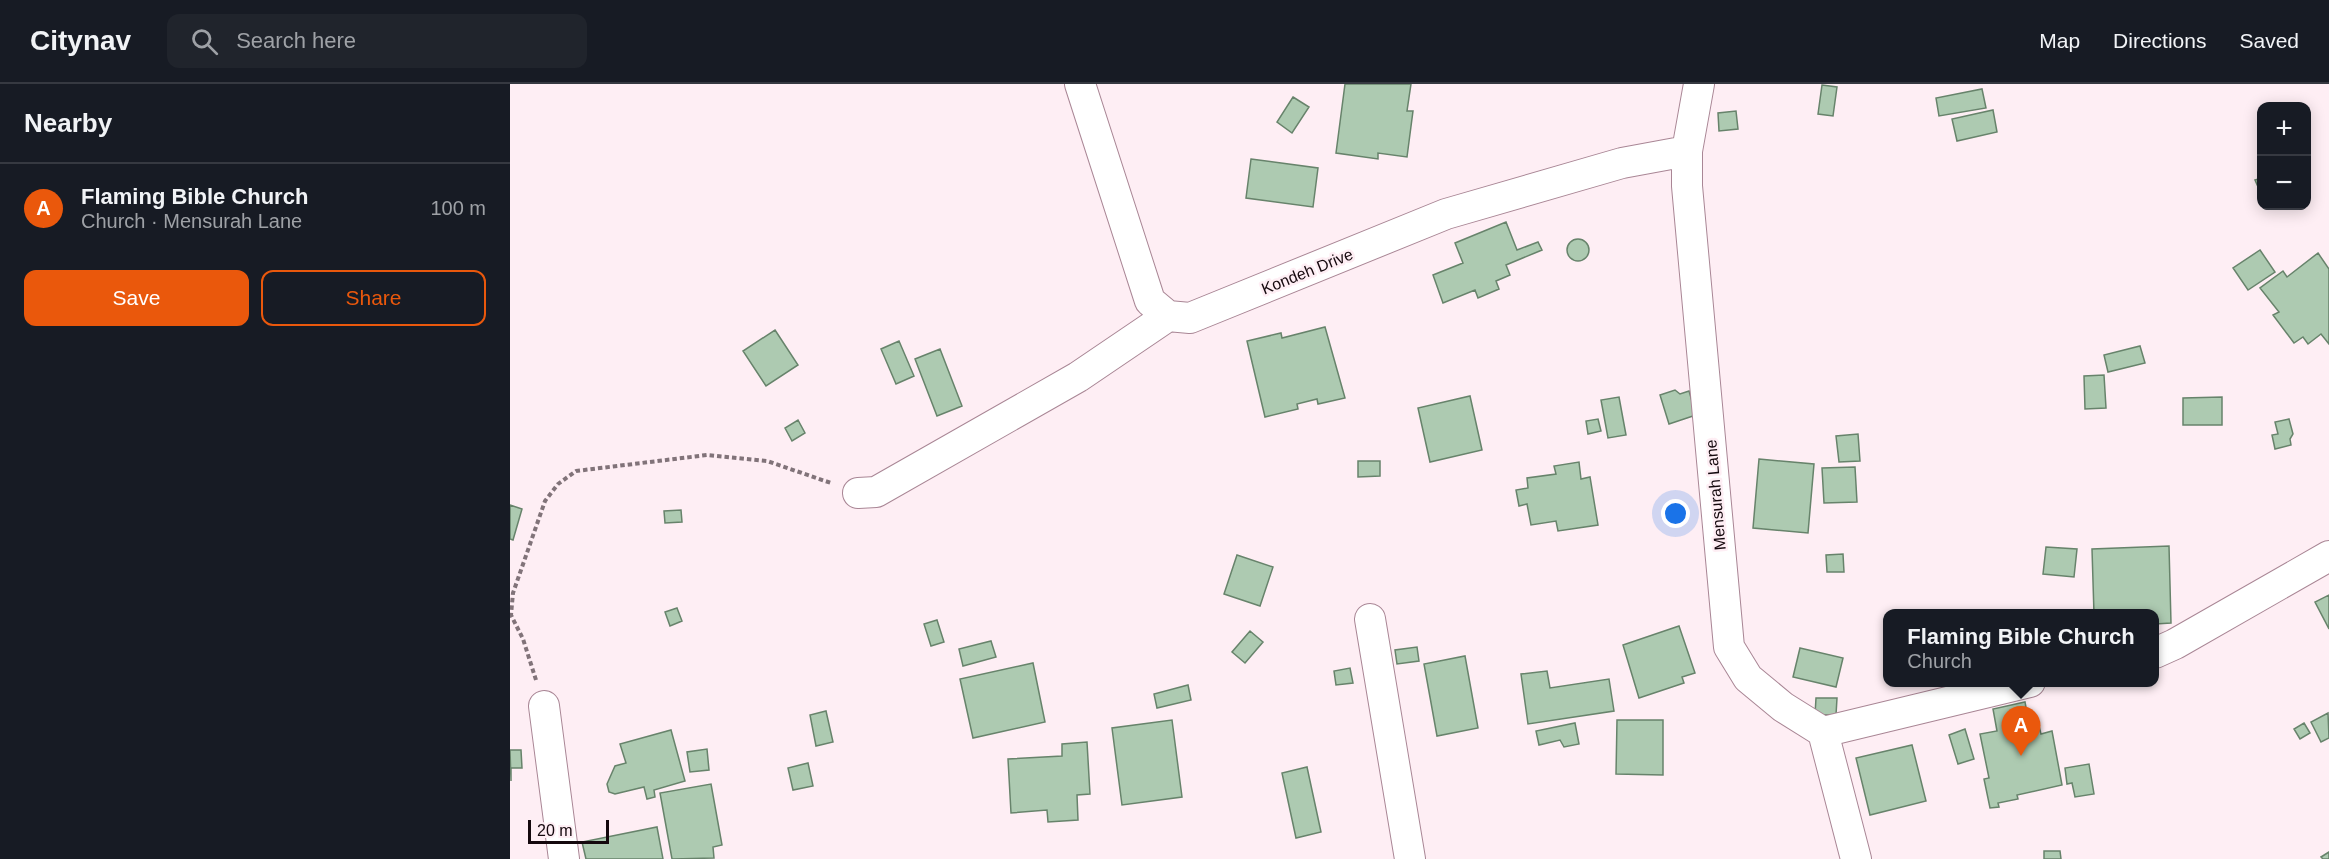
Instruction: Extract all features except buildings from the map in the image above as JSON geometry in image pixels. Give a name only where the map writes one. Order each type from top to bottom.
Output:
[{"type":"street","points":[[858,493],[876,492],[1078,377],[1168,316],[1150,301],[1080,84]]},
{"type":"street","name":"Mensurah Lane","points":[[1699,84],[1687,151],[1687,186],[1729,647],[1748,678],[1783,707],[1823,732]]},
{"type":"street","name":"Kondeh Drive","points":[[1168,316],[1190,318],[1446,214],[1622,163],[1687,151]]},
{"type":"street","points":[[2159,651],[2175,644],[2329,556]]},
{"type":"street","points":[[1370,619],[1410,859]]},
{"type":"street","points":[[1856,859],[1823,732],[2009,687]]},
{"type":"street","points":[[544,706],[564,859]]},
{"type":"path","points":[[544,706],[523,639],[511,615],[513,593],[545,501],[558,484],[576,471],[707,455],[767,461],[858,493]]},
{"type":"place","name":"Flaming Bible Church","points":[[2021,756]]}]
